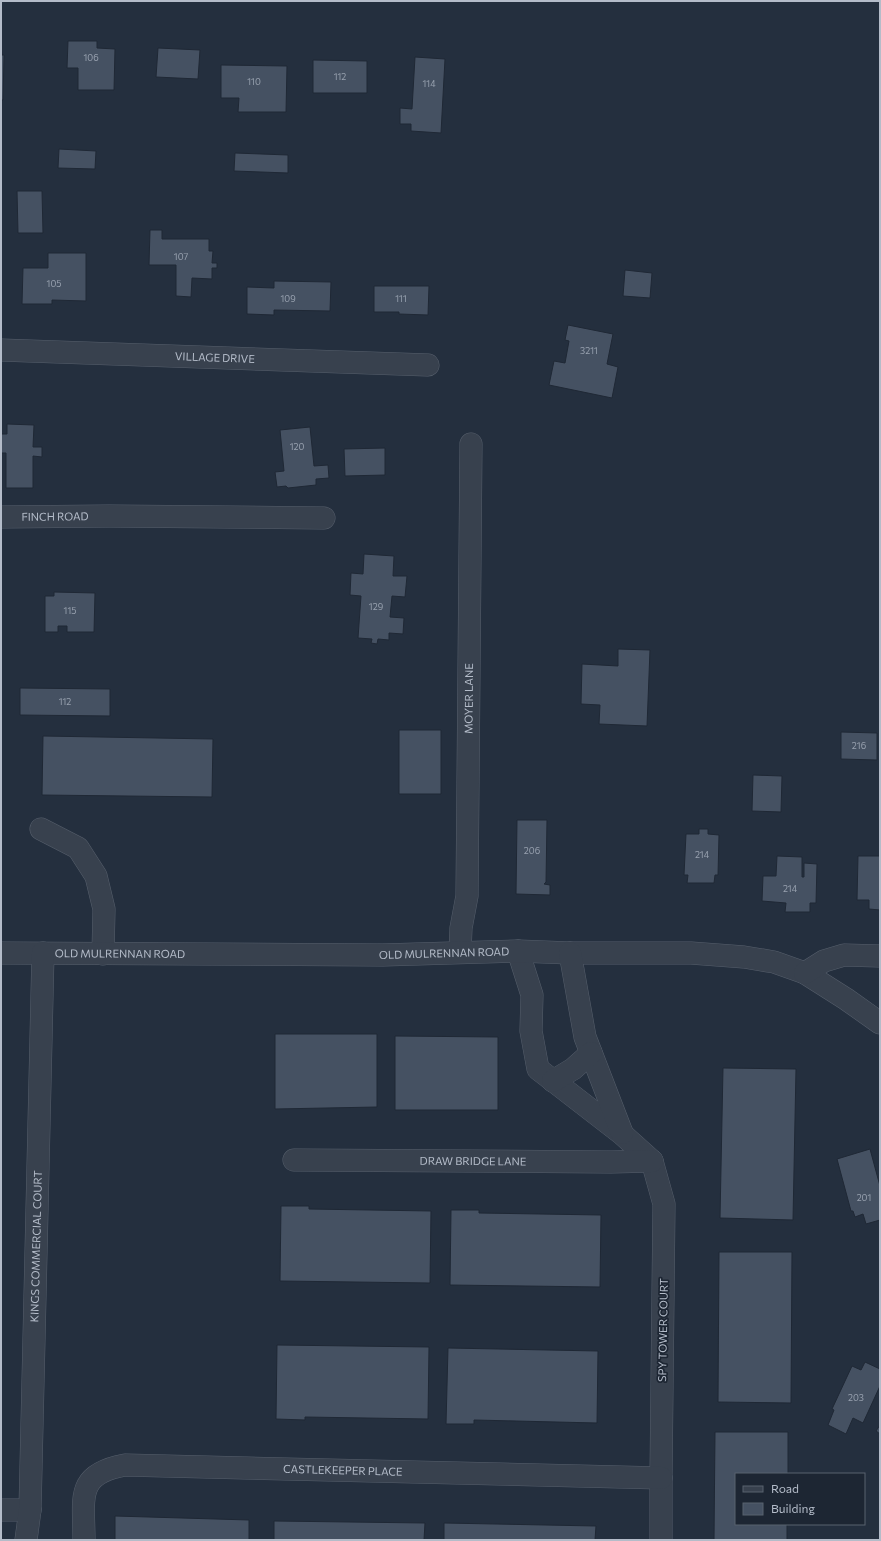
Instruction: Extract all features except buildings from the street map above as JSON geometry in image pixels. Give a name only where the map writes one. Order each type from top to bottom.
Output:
[{"type":"street","name":"VILLAGE DRIVE","points":[[1,350],[428,365]]},
{"type":"street","name":"MOYER LANE","points":[[460,952],[461,928],[467,896],[470,444]]},
{"type":"street","name":"FINCH ROAD","points":[[1,517],[109,516],[324,518]]},
{"type":"street","points":[[41,829],[78,848],[96,876],[104,909],[103,954]]},
{"type":"street","name":"OLD MULRENNAN ROAD","points":[[1,953],[383,954],[518,951],[570,953],[691,953],[744,957],[774,962],[805,973],[880,1023]]},
{"type":"street","points":[[518,951],[532,995],[531,1031],[538,1070],[622,1134],[652,1161]]},
{"type":"street","name":"KINGS COMMERCIAL COURT","points":[[26,1540],[30,1510],[43,953]]},
{"type":"street","points":[[570,953],[585,1038],[622,1134]]},
{"type":"street","points":[[805,973],[824,961],[844,954],[880,956]]},
{"type":"street","points":[[553,1081],[573,1069],[591,1053]]},
{"type":"street","name":"DRAW BRIDGE LANE","points":[[294,1160],[652,1161]]},
{"type":"street","name":"SPY TOWER COURT","points":[[652,1161],[664,1204],[660,1478],[661,1540]]},
{"type":"street","name":"CASTLEKEEPER PLACE","points":[[84,1540],[84,1500],[87,1485],[97,1474],[112,1467],[125,1465],[660,1478]]},
{"type":"street","points":[[1,1510],[30,1510]]}]
